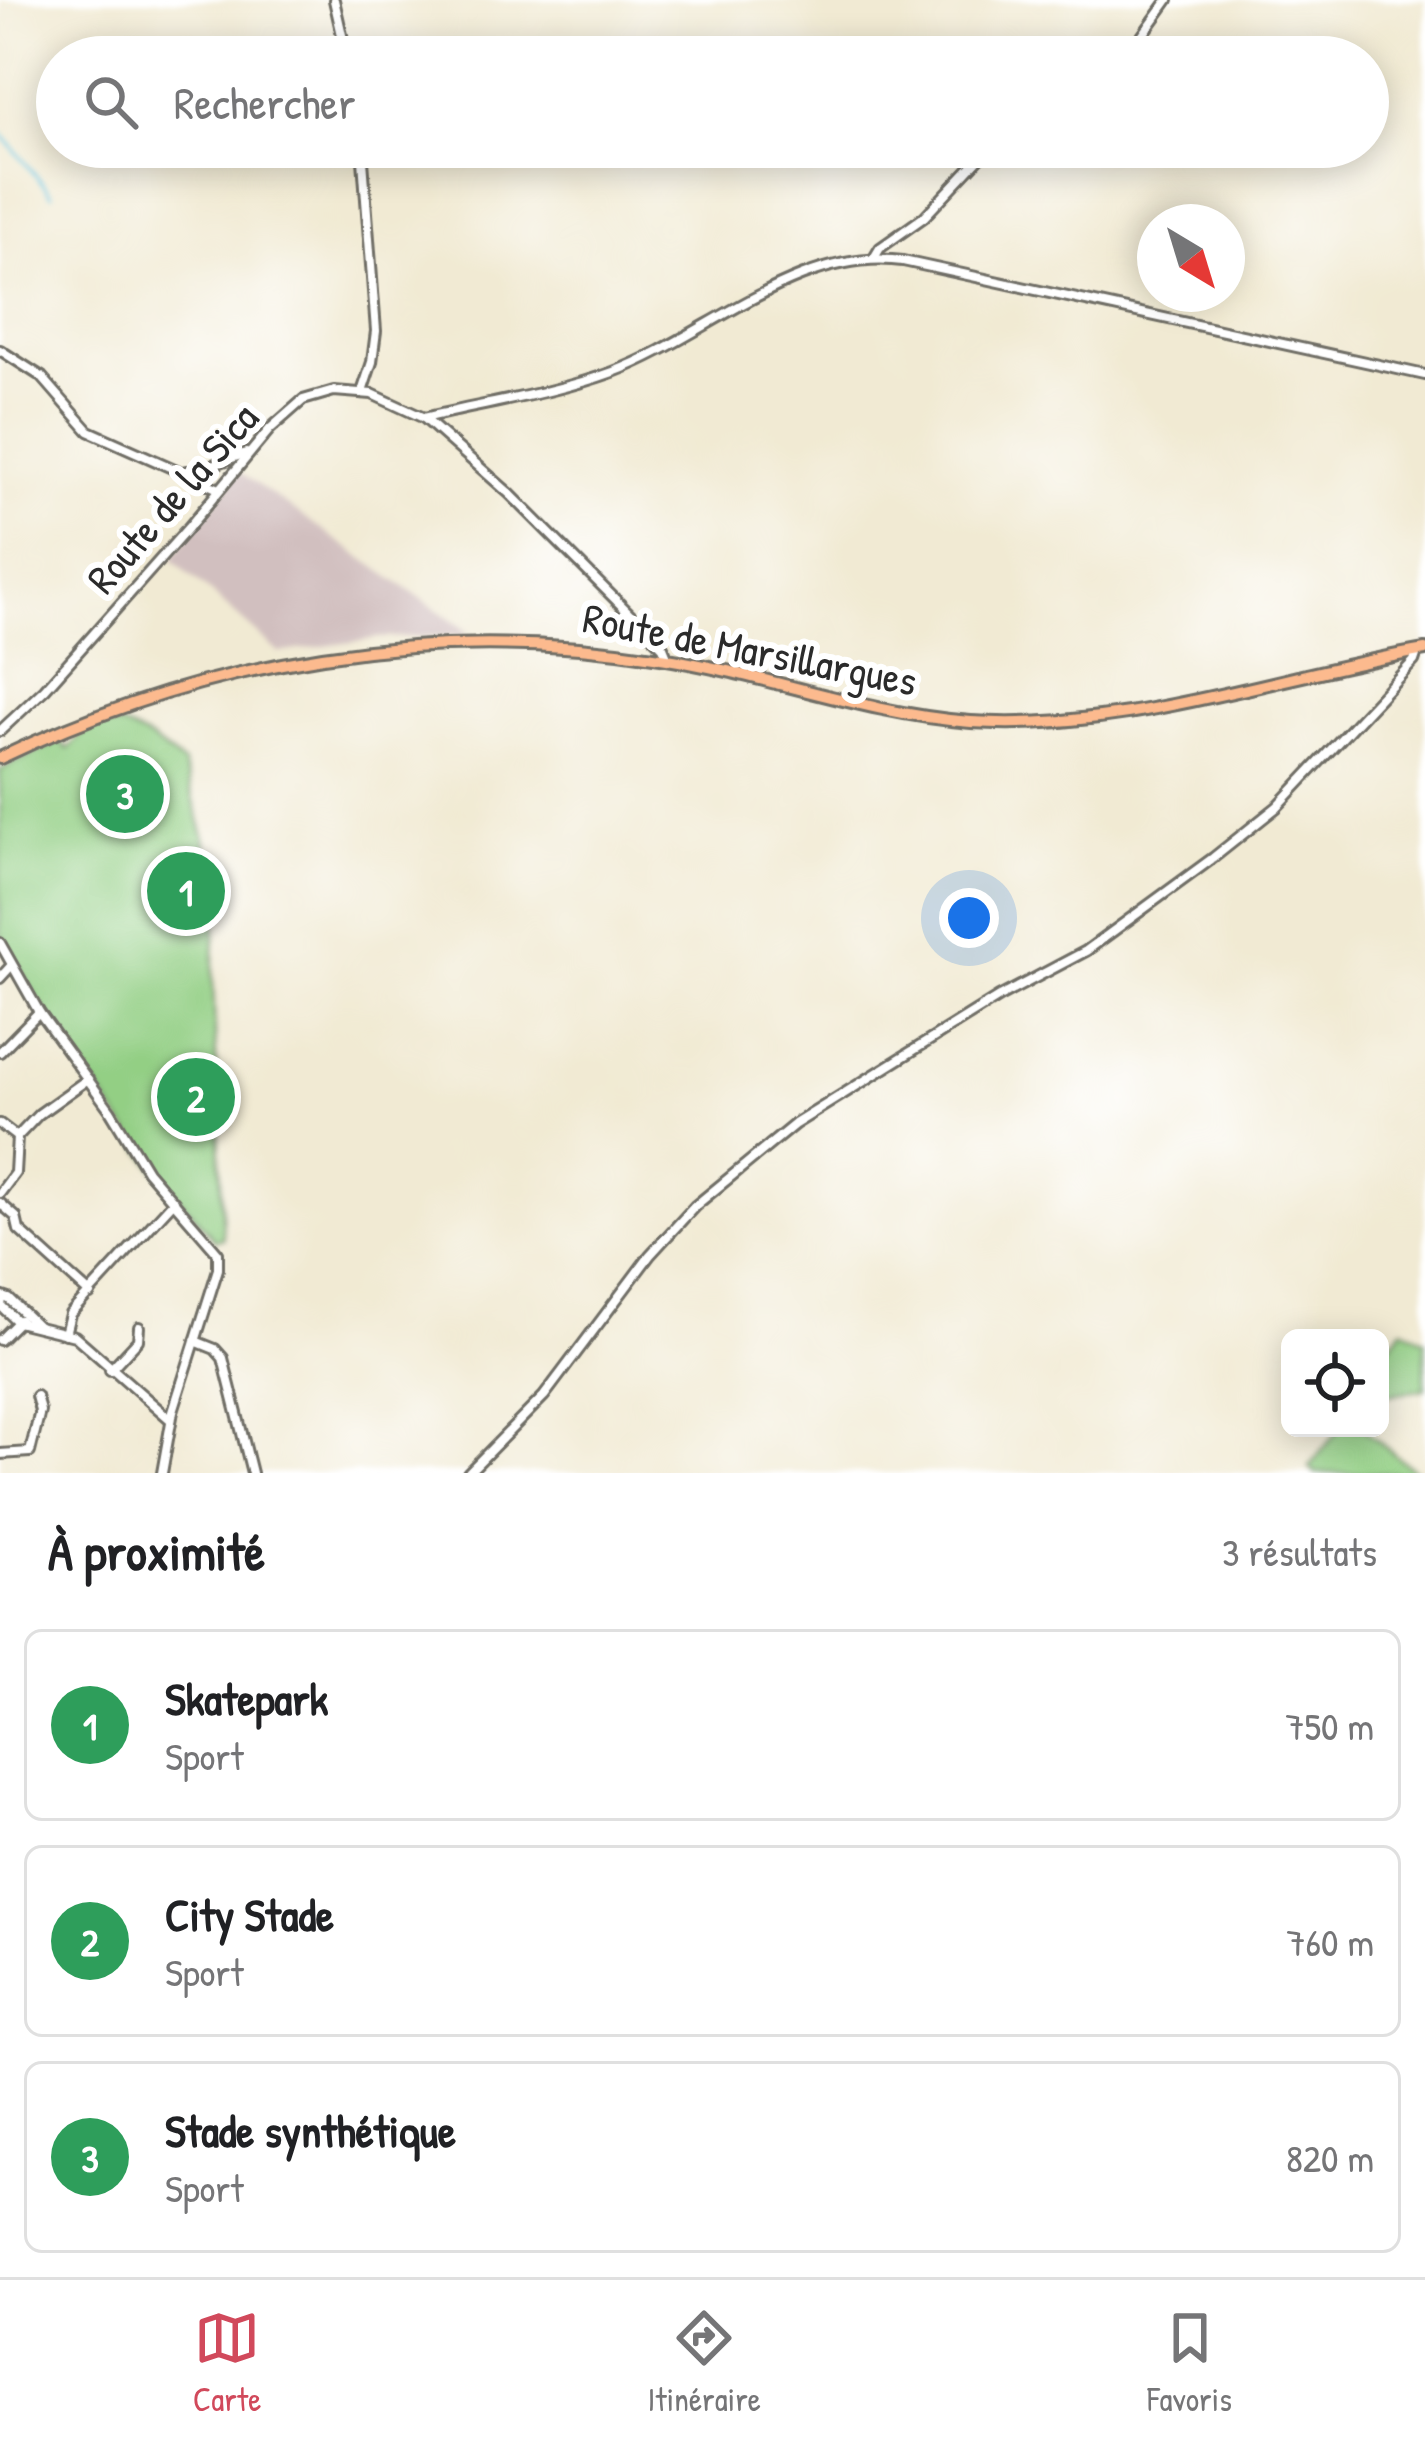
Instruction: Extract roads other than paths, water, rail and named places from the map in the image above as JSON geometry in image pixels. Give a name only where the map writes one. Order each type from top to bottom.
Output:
[{"type":"main road","name":"Route de Marsillargues","points":[[0,758],[167,690],[227,673],[355,650],[482,643],[668,659],[892,712],[970,722],[1043,723],[1166,709],[1421,650]]},
{"type":"street","points":[[334,0],[342,36]]},
{"type":"street","points":[[1142,36],[1168,0]]},
{"type":"street","points":[[362,392],[376,346],[363,168]]},
{"type":"street","points":[[874,258],[880,248],[924,217],[971,168]]},
{"type":"street","points":[[424,418],[594,379],[812,271],[874,258],[1425,375]]},
{"type":"street","points":[[0,350],[42,376],[89,431],[219,489]]},
{"type":"street","name":"Route de la Sica","points":[[0,731],[66,666],[250,450],[303,400],[334,391],[385,398],[424,418],[510,494],[663,647],[668,659]]},
{"type":"street","points":[[178,471],[196,471],[250,450]]},
{"type":"street","points":[[469,1473],[544,1396],[682,1217],[795,1124],[995,1000],[1099,942],[1262,821],[1421,650]]},
{"type":"street","points":[[0,943],[39,1012],[147,1172],[218,1253],[218,1269],[171,1420],[162,1473]]},
{"type":"street","points":[[0,978],[11,966]]},
{"type":"street","points":[[0,1052],[39,1012]]},
{"type":"street","points":[[0,1193],[15,1173],[16,1137],[88,1079]]},
{"type":"street","points":[[0,1124],[16,1137]]},
{"type":"street","points":[[65,1334],[70,1314],[174,1201]]},
{"type":"street","points":[[0,1203],[16,1217],[19,1230],[90,1294]]},
{"type":"street","points":[[37,1327],[26,1313],[1,1297],[1,1306],[18,1322],[37,1327],[65,1334],[75,1336],[171,1420]]},
{"type":"street","points":[[0,1340],[26,1313]]},
{"type":"street","points":[[110,1370],[138,1340],[139,1327]]},
{"type":"street","points":[[195,1341],[223,1358],[253,1473]]},
{"type":"street","points":[[0,1454],[30,1452],[40,1411],[36,1396]]},
{"type":"waterway","points":[[0,132],[52,195]]},
{"type":"place","name":"Stade synthétique","points":[[125,794]]},
{"type":"place","name":"Skatepark","points":[[186,891]]},
{"type":"place","name":"City Stade","points":[[196,1097]]}]
